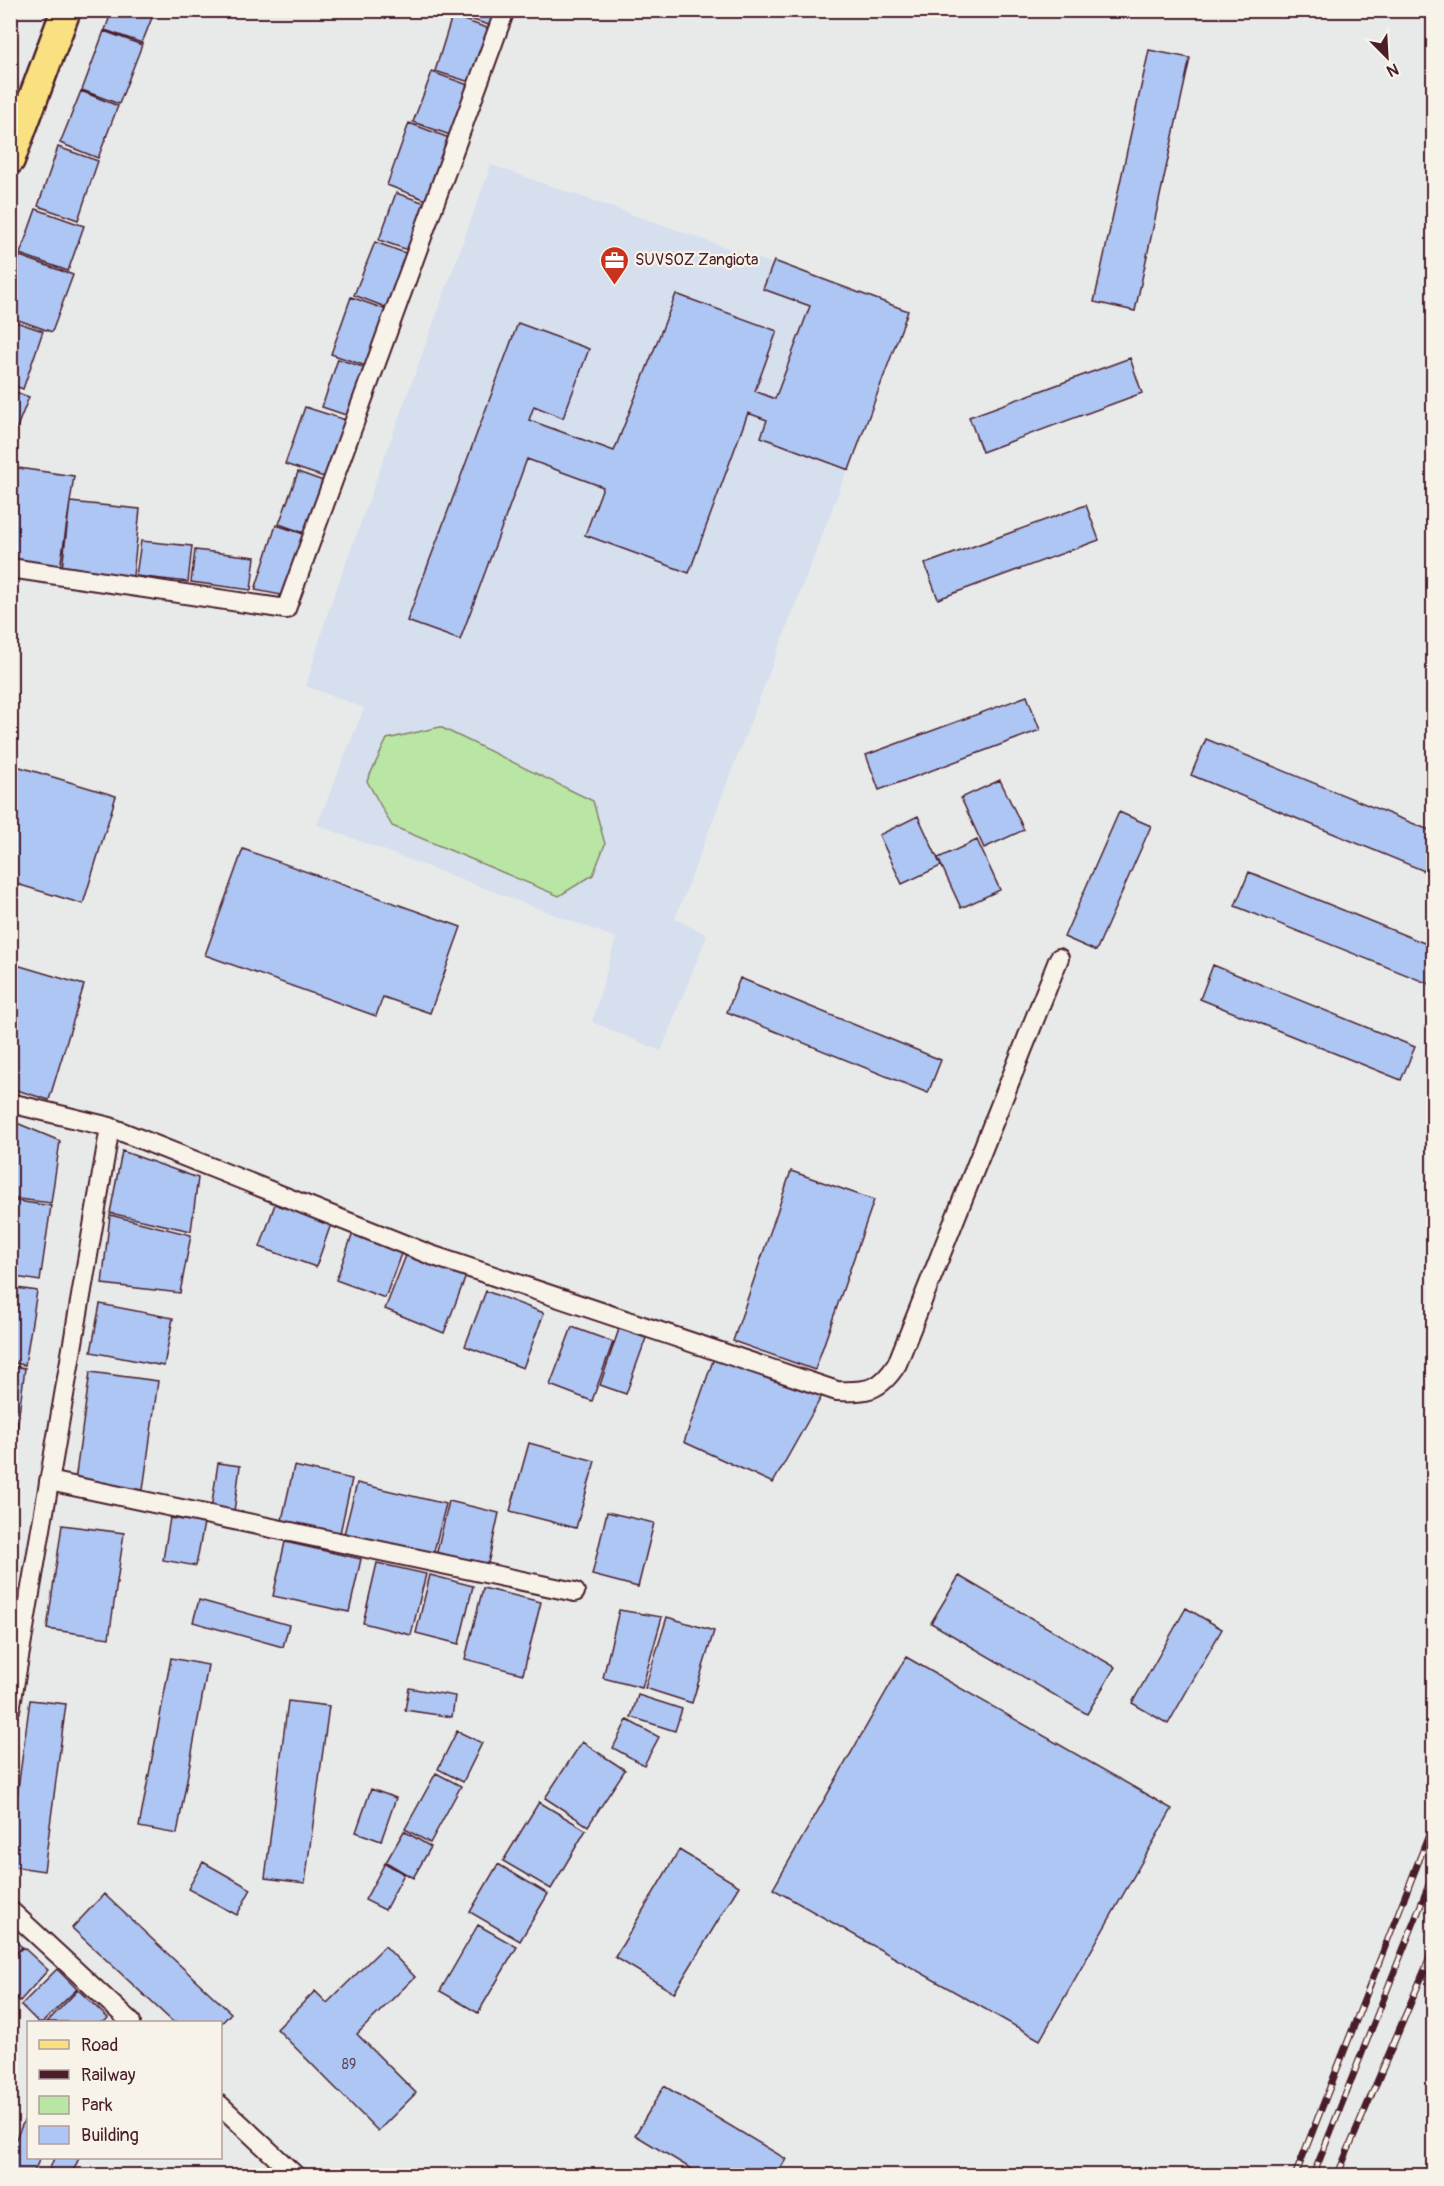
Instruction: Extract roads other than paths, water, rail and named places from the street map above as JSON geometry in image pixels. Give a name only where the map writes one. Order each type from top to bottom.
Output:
[{"type":"main road","points":[[10,107],[46,10]]},
{"type":"main road","points":[[10,160],[66,10]]},
{"type":"street","points":[[10,568],[286,609],[505,10]]},
{"type":"street","points":[[10,1103],[110,1127],[431,1255],[837,1391],[865,1392],[886,1381],[897,1364],[1059,958]]},
{"type":"street","points":[[10,1710],[110,1127]]},
{"type":"street","points":[[50,1481],[575,1592]]},
{"type":"street","points":[[10,1910],[130,2021]]},
{"type":"street","points":[[222,2107],[296,2175]]},
{"type":"railway","points":[[1295,2176],[1434,1822]]},
{"type":"railway","points":[[1313,2176],[1434,1872]]},
{"type":"railway","points":[[1337,2176],[1434,1948]]},
{"type":"place","name":"SUVSOZ Zangiota","points":[[614,286]]}]
